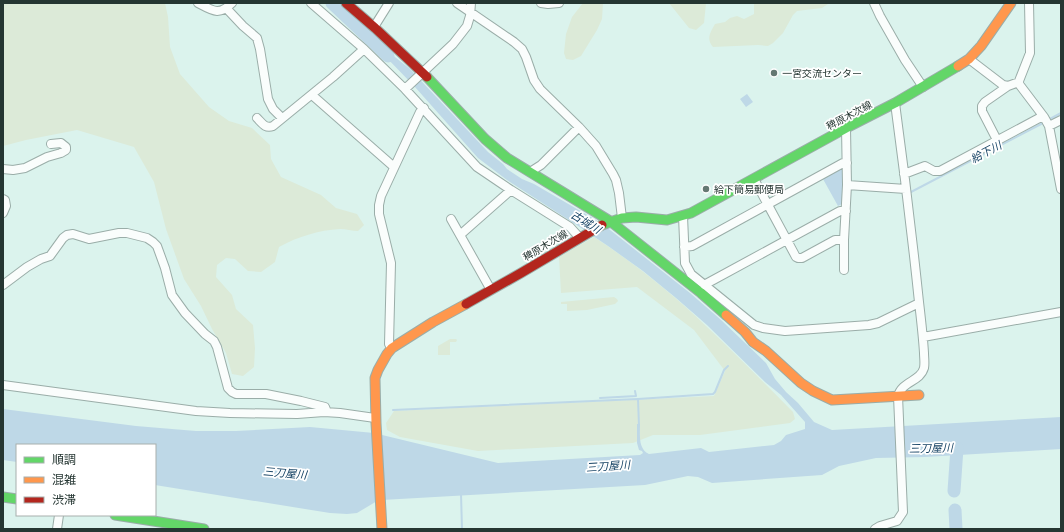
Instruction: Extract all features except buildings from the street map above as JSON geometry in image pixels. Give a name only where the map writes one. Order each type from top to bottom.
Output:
[{"type":"main road","points":[[346,3],[422,74],[485,139],[507,158],[607,222],[701,293],[745,332],[753,342],[766,351],[801,384],[832,400],[919,395]]},
{"type":"main road","name":"稗原木次線","points":[[382,529],[375,378],[382,361],[392,348],[433,322],[607,222],[622,218],[636,217],[667,220],[691,213],[846,128],[895,103],[969,59],[985,40],[1011,3]]},
{"type":"main road","points":[[3,497],[16,499]]},
{"type":"main road","points":[[122,516],[204,529]]},
{"type":"street","points":[[198,3],[216,12],[230,6],[243,26],[257,38],[268,99],[273,109],[282,118]]},
{"type":"street","points":[[311,3],[406,88],[478,167],[582,236]]},
{"type":"street","points":[[374,28],[389,3]]},
{"type":"street","points":[[457,3],[522,49],[534,80],[540,89],[596,146],[613,174],[619,193],[622,218]]},
{"type":"street","points":[[406,88],[453,44],[467,26],[470,16],[471,3]]},
{"type":"street","points":[[541,3],[559,3]]},
{"type":"street","points":[[874,3],[905,60],[923,87]]},
{"type":"street","points":[[1029,3],[1030,53],[1019,84],[1046,121],[1061,189]]},
{"type":"street","points":[[257,118],[265,126],[273,126],[312,95],[364,49]]},
{"type":"street","points":[[969,59],[1003,85],[1008,86]]},
{"type":"street","points":[[997,140],[982,111],[982,106],[985,102],[1008,86],[1019,82]]},
{"type":"street","points":[[312,95],[394,167]]},
{"type":"street","points":[[875,529],[897,521],[902,514],[898,397],[899,391],[905,384],[917,378],[924,365],[923,337],[895,103]]},
{"type":"street","points":[[392,348],[389,344],[391,263],[379,214],[379,205],[381,196],[394,167],[420,112],[424,108]]},
{"type":"street","points":[[904,174],[925,166],[934,171],[940,171],[997,140],[1046,121],[1061,120]]},
{"type":"street","points":[[530,172],[541,165],[579,128]]},
{"type":"street","points":[[844,270],[847,185],[846,128]]},
{"type":"street","points":[[3,169],[13,170],[25,168],[47,157],[61,154],[66,150],[66,147],[61,143],[51,144]]},
{"type":"street","points":[[684,246],[692,246],[843,163],[847,163]]},
{"type":"street","points":[[754,179],[796,257],[804,257],[836,240],[844,240]]},
{"type":"street","points":[[847,185],[906,189]]},
{"type":"street","points":[[460,235],[511,190]]},
{"type":"street","points":[[3,199],[5,200],[6,206],[3,213]]},
{"type":"street","points":[[704,285],[840,211],[846,211]]},
{"type":"street","points":[[683,216],[685,263],[688,268],[695,278],[754,325],[776,331],[785,331],[869,325],[878,323],[919,304]]},
{"type":"street","points":[[451,219],[491,290]]},
{"type":"street","points":[[3,286],[27,267],[40,259],[50,256],[63,238],[67,235],[73,234],[89,239],[119,233],[127,233],[147,238],[157,246],[165,268],[172,295],[185,313],[205,334],[214,341],[228,388],[232,392],[236,394],[266,394],[301,401],[325,407],[327,412]]},
{"type":"street","points":[[923,337],[1061,312]]},
{"type":"street","points":[[3,385],[196,411],[297,414],[327,412],[340,413],[376,421]]},
{"type":"street","points":[[57,529],[59,516]]},
{"type":"green space","points":[[3,3],[165,3],[168,17],[170,47],[180,74],[209,107],[229,121],[252,128],[270,145],[271,159],[281,177],[321,195],[336,208],[357,214],[364,225],[358,231],[342,229],[316,232],[293,240],[279,247],[275,262],[261,272],[248,271],[235,259],[226,258],[217,265],[216,277],[232,295],[236,309],[253,325],[255,348],[254,367],[243,376],[232,374],[226,353],[201,306],[184,279],[166,229],[154,182],[134,147],[77,130],[3,146]]},
{"type":"green space","points":[[583,3],[603,3],[602,19],[581,56],[573,60],[566,59],[564,53],[566,34],[572,17]]},
{"type":"green space","points":[[669,3],[706,3],[704,23],[696,30],[689,28]]},
{"type":"green space","points":[[754,3],[828,4],[822,8],[797,11],[793,15],[783,33],[768,46],[713,47],[709,39],[710,33],[715,24],[725,22],[730,18],[737,16],[744,19],[754,14]]},
{"type":"green space","points":[[594,237],[624,257],[680,302],[793,412],[795,419],[790,423],[700,435],[653,435],[633,443],[478,451],[400,437],[387,430],[386,423],[394,411],[714,396],[725,371],[694,330],[637,287],[561,293],[559,257]]},
{"type":"green space","points":[[614,297],[618,301],[615,304],[587,310],[567,311],[567,304],[561,304],[561,302]]},
{"type":"green space","points":[[450,339],[457,340],[456,342],[450,342],[450,355],[438,355],[438,346]]},
{"type":"water","points":[[371,38],[410,69],[488,152],[507,169],[601,223],[586,231],[507,180],[478,158],[415,87],[383,54]]},
{"type":"water","points":[[747,94],[753,102],[746,107],[740,99]]},
{"type":"water","points":[[841,169],[844,171],[844,203],[838,206],[823,179]]},
{"type":"water","name":"三刀屋川","points":[[605,226],[690,293],[720,319],[766,363],[775,379],[814,422],[832,430],[1061,417],[1061,449],[925,457],[876,458],[839,466],[822,475],[712,483],[698,477],[688,476],[645,485],[382,500],[378,434],[498,463],[640,455],[643,453],[639,450],[637,443],[637,424],[640,424],[641,445],[645,452],[649,454],[701,448],[709,452],[774,445],[781,441],[786,435],[805,429],[805,422],[781,395],[765,382],[707,325],[643,271],[590,234]]},
{"type":"water","name":"三刀屋川","points":[[3,409],[136,426],[196,431],[236,431],[310,427],[374,433],[377,501],[357,513],[330,513],[156,485],[156,444],[16,444],[16,462],[3,460]]},
{"type":"waterway","name":"古城川","points":[[332,3],[388,56]]},
{"type":"waterway","name":"給下川","points":[[1048,120],[1061,113]]},
{"type":"waterway","name":"給下川","points":[[911,192],[1045,122]]},
{"type":"waterway","points":[[393,410],[638,399],[713,394],[724,370],[728,366]]},
{"type":"waterway","points":[[600,398],[636,396],[635,391]]},
{"type":"waterway","points":[[638,399],[639,426]]},
{"type":"waterway","name":"三刀屋川","points":[[954,491],[957,448]]},
{"type":"waterway","points":[[461,494],[462,529]]},
{"type":"waterway","points":[[955,510],[956,529]]},
{"type":"traffic: fast","points":[[602,225],[622,218],[636,217],[667,220],[691,213],[846,128],[895,103],[958,66]]},
{"type":"traffic: fast","points":[[427,77],[485,139],[507,158],[610,221],[701,293],[726,315]]},
{"type":"traffic: fast","points":[[3,497],[16,499]]},
{"type":"traffic: fast","points":[[121,516],[204,529]]},
{"type":"traffic: slow","points":[[958,66],[969,59],[981,46],[1011,3]]},
{"type":"traffic: slow","points":[[382,529],[375,378],[387,354],[392,348],[433,322],[466,304]]},
{"type":"traffic: slow","points":[[726,315],[745,332],[753,342],[766,351],[801,383],[813,391],[832,400],[919,395]]},
{"type":"traffic: jam","points":[[346,3],[427,77]]},
{"type":"traffic: jam","points":[[466,304],[602,225]]},
{"type":"place","name":"一宮交流センター","points":[[774,73]]},
{"type":"place","name":"給下簡易郵便局","points":[[706,189]]}]
